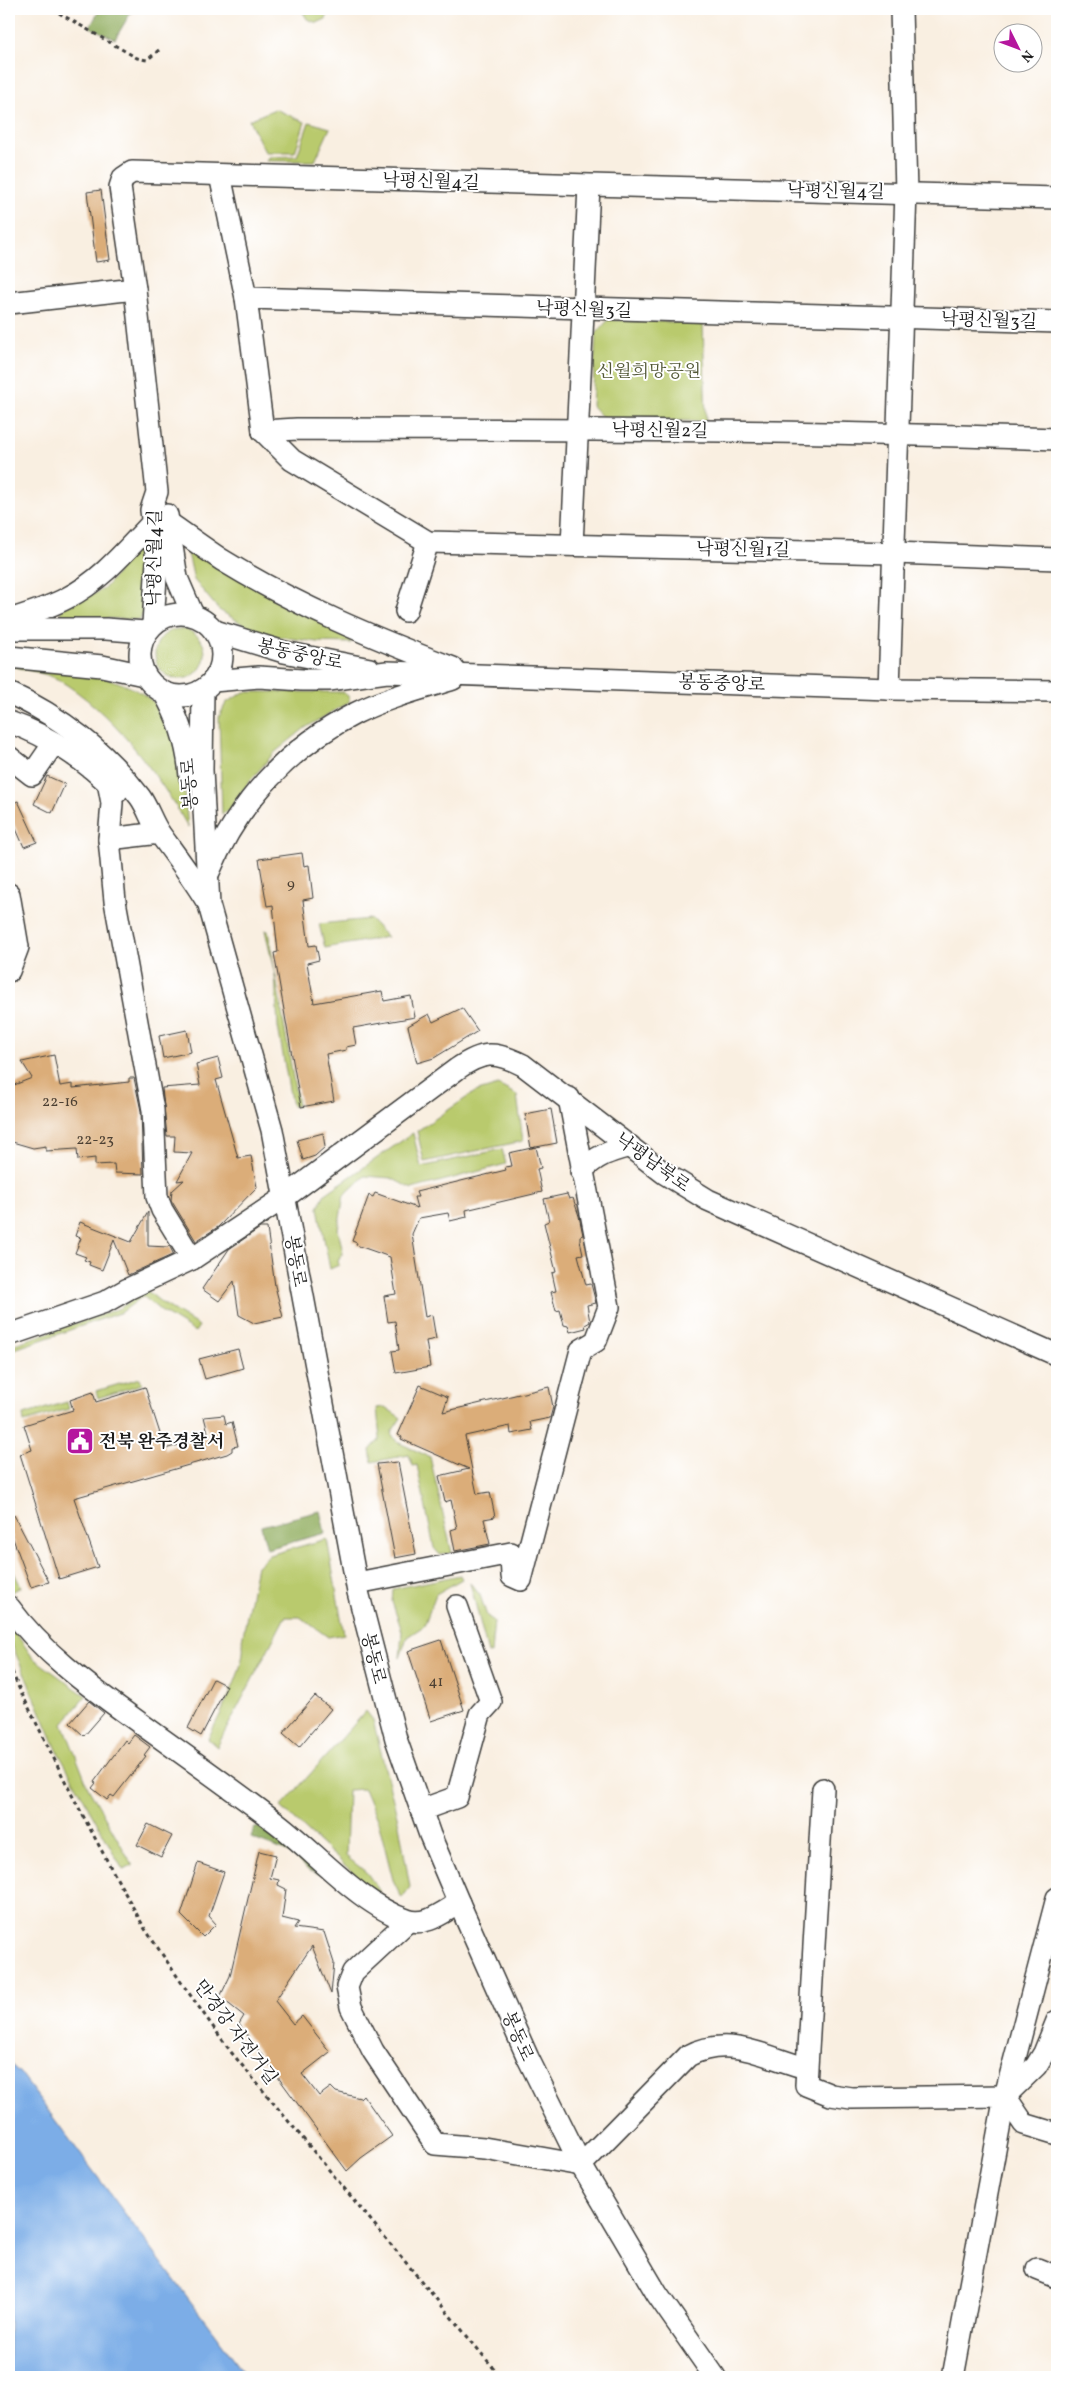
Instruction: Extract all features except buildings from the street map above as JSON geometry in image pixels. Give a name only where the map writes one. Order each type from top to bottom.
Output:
[{"type":"street","points":[[889,689],[906,192],[901,9]]},
{"type":"street","name":"낙평신월4길","points":[[149,628],[161,522],[166,506],[157,492],[135,289],[120,187],[123,178],[132,172],[589,186],[906,192],[1057,198]]},
{"type":"street","points":[[220,175],[246,298],[263,431],[292,460],[428,542],[406,611]]},
{"type":"street","points":[[572,545],[589,186]]},
{"type":"street","points":[[9,303],[135,289]]},
{"type":"street","name":"낙평신월3길","points":[[246,298],[1057,322]]},
{"type":"street","name":"낙평신월2길","points":[[263,431],[297,429],[578,428],[898,433],[1057,439]]},
{"type":"street","points":[[9,620],[44,609],[86,587],[161,522],[222,560],[320,613],[357,630],[468,674]]},
{"type":"street","name":"낙평신월4길","points":[[161,522],[177,578],[193,615]]},
{"type":"street","name":"낙평신월1길","points":[[428,542],[894,553],[1057,559]]},
{"type":"street","points":[[164,693],[153,686],[144,675],[139,661],[140,646],[149,628],[165,616],[178,613],[193,615]]},
{"type":"street","name":"봉동중앙로","points":[[193,615],[206,621],[215,631],[284,652],[387,672]]},
{"type":"street","points":[[9,629],[149,628]]},
{"type":"street","points":[[208,686],[220,670],[222,656],[221,643],[215,631]]},
{"type":"street","points":[[9,657],[102,666],[144,675]]},
{"type":"street","name":"봉동중앙로","points":[[164,693],[177,696],[190,695],[208,686],[259,677],[329,680],[387,672],[889,689],[1057,691]]},
{"type":"street","points":[[207,877],[221,844],[244,806],[282,765],[303,747],[356,713],[468,674]]},
{"type":"street","name":"봉동로","points":[[208,686],[202,770],[209,905],[272,1130],[368,1638],[394,1731],[421,1810],[459,1903],[528,2058],[580,2165],[656,2294],[715,2377]]},
{"type":"street","points":[[9,693],[33,704],[61,722],[100,753],[122,774],[142,800],[159,833]]},
{"type":"street","name":"봉동로","points":[[164,693],[176,713],[189,758],[194,852],[207,877]]},
{"type":"street","points":[[9,722],[54,742],[108,782],[159,833],[188,870],[209,905]]},
{"type":"street","points":[[9,757],[32,775],[54,742]]},
{"type":"street","points":[[108,782],[112,803],[110,839],[115,901],[153,1110],[157,1197],[162,1210],[192,1259]]},
{"type":"street","points":[[110,839],[159,833]]},
{"type":"street","points":[[9,894],[18,947],[9,971]]},
{"type":"street","name":"낙평남북로","points":[[9,1336],[105,1302],[192,1259],[285,1197],[475,1057],[489,1054],[506,1056],[523,1065],[684,1186],[708,1200],[1057,1355]]},
{"type":"street","points":[[357,1583],[511,1553],[512,1576],[521,1580],[581,1350],[596,1341],[609,1307],[581,1171],[569,1098]]},
{"type":"street","points":[[581,1171],[596,1157],[606,1152],[630,1146]]},
{"type":"street","points":[[421,1810],[457,1797],[480,1714],[490,1702],[457,1606]]},
{"type":"street","points":[[9,1607],[44,1649],[106,1698],[278,1823],[372,1902],[408,1921],[421,1922],[435,1917],[459,1903]]},
{"type":"street","points":[[823,1789],[806,2085],[831,2095],[851,2098],[1005,2096],[1036,2066],[1044,2053],[1057,2021]]},
{"type":"street","points":[[953,2377],[1005,2096],[1057,1898]]},
{"type":"street","points":[[408,1921],[353,1972],[347,1988],[351,2006],[373,2051],[435,2144],[484,2148],[580,2165],[688,2056],[703,2048],[723,2046],[750,2049],[779,2061],[806,2068]]},
{"type":"street","points":[[1005,2096],[1024,2124],[1057,2134]]},
{"type":"street","points":[[1037,2268],[1057,2277]]},
{"type":"path","points":[[52,9],[137,58],[147,60],[159,50]]},
{"type":"path","name":"만경강 자전거길","points":[[9,1664],[72,1795],[111,1868],[146,1929],[181,1982],[231,2052],[500,2377]]},
{"type":"green space","points":[[100,9],[133,9],[115,39],[90,27]]},
{"type":"green space","points":[[301,9],[329,9],[326,19],[317,23],[307,19]]},
{"type":"green space","points":[[275,109],[305,122],[295,152],[265,152],[249,120]]},
{"type":"green space","points":[[309,122],[330,128],[315,161],[266,161],[268,157],[297,156]]},
{"type":"green space","name":"신월희망공원","points":[[608,320],[703,323],[706,421],[605,420],[592,406],[596,334]]},
{"type":"green space","points":[[186,544],[348,636],[351,643],[317,642],[260,634],[219,610],[194,580]]},
{"type":"green space","points":[[146,545],[151,552],[144,609],[140,620],[63,616],[60,612],[63,608],[104,589],[138,547]]},
{"type":"green space","points":[[180,629],[190,631],[198,636],[203,644],[205,654],[203,664],[198,672],[190,677],[180,679],[170,677],[162,672],[157,664],[155,654],[157,644],[162,636],[170,631]]},
{"type":"green space","points":[[9,665],[100,676],[142,693],[159,707],[172,724],[179,745],[188,827],[162,786],[131,744],[96,707],[57,679]]},
{"type":"green space","points":[[244,692],[343,692],[349,697],[349,702],[305,728],[274,753],[249,782],[228,811],[222,814],[219,717],[226,703]]},
{"type":"green space","points":[[370,919],[387,937],[325,948],[319,924]]},
{"type":"green space","points":[[265,930],[268,931],[298,1106],[292,1106],[278,1027],[275,975]]},
{"type":"green space","points":[[498,1085],[517,1095],[523,1141],[424,1162],[417,1131],[475,1092]]},
{"type":"green space","points":[[413,1133],[421,1167],[502,1149],[506,1164],[412,1189],[391,1178],[365,1176],[344,1195],[338,1229],[343,1253],[338,1261],[339,1265],[330,1269],[318,1208],[324,1195]]},
{"type":"green space","points":[[146,1290],[162,1303],[199,1326],[195,1332],[162,1312],[143,1296],[122,1312],[9,1351],[9,1346],[120,1308]]},
{"type":"green space","points":[[140,1378],[142,1384],[98,1398],[96,1391]]},
{"type":"green space","points":[[67,1402],[69,1409],[24,1422],[23,1415]]},
{"type":"green space","points":[[385,1407],[401,1418],[391,1433],[397,1442],[430,1457],[452,1553],[440,1555],[434,1548],[417,1465],[413,1466],[409,1455],[372,1462],[370,1450],[380,1439],[377,1408]]},
{"type":"green space","points":[[320,1511],[325,1533],[267,1549],[261,1526]]},
{"type":"green space","points":[[327,1539],[344,1634],[328,1637],[300,1617],[285,1617],[217,1747],[208,1739],[232,1690],[241,1662],[242,1640],[257,1566],[269,1555]]},
{"type":"green space","points":[[9,1562],[21,1587],[10,1593],[9,1592]]},
{"type":"green space","points":[[460,1575],[462,1579],[436,1594],[424,1626],[407,1637],[400,1658],[402,1631],[392,1602],[393,1589]]},
{"type":"green space","points":[[470,1583],[480,1595],[487,1616],[494,1621],[491,1654],[488,1653]]},
{"type":"green space","points":[[9,1623],[33,1658],[86,1696],[63,1723],[88,1787],[133,1866],[123,1870],[58,1752],[9,1638]]},
{"type":"green space","points":[[366,1711],[373,1720],[399,1824],[410,1887],[402,1898],[393,1880],[379,1824],[364,1789],[348,1790],[346,1856],[367,1873],[381,1893],[372,1890],[281,1807]]},
{"type":"green space","points":[[265,1827],[331,1877],[309,1871],[290,1853],[251,1838],[254,1828]]},
{"type":"water","points":[[9,2063],[20,2073],[247,2377],[9,2377]]},
{"type":"place","name":"전북 완주경찰서","points":[[80,1441]]}]
